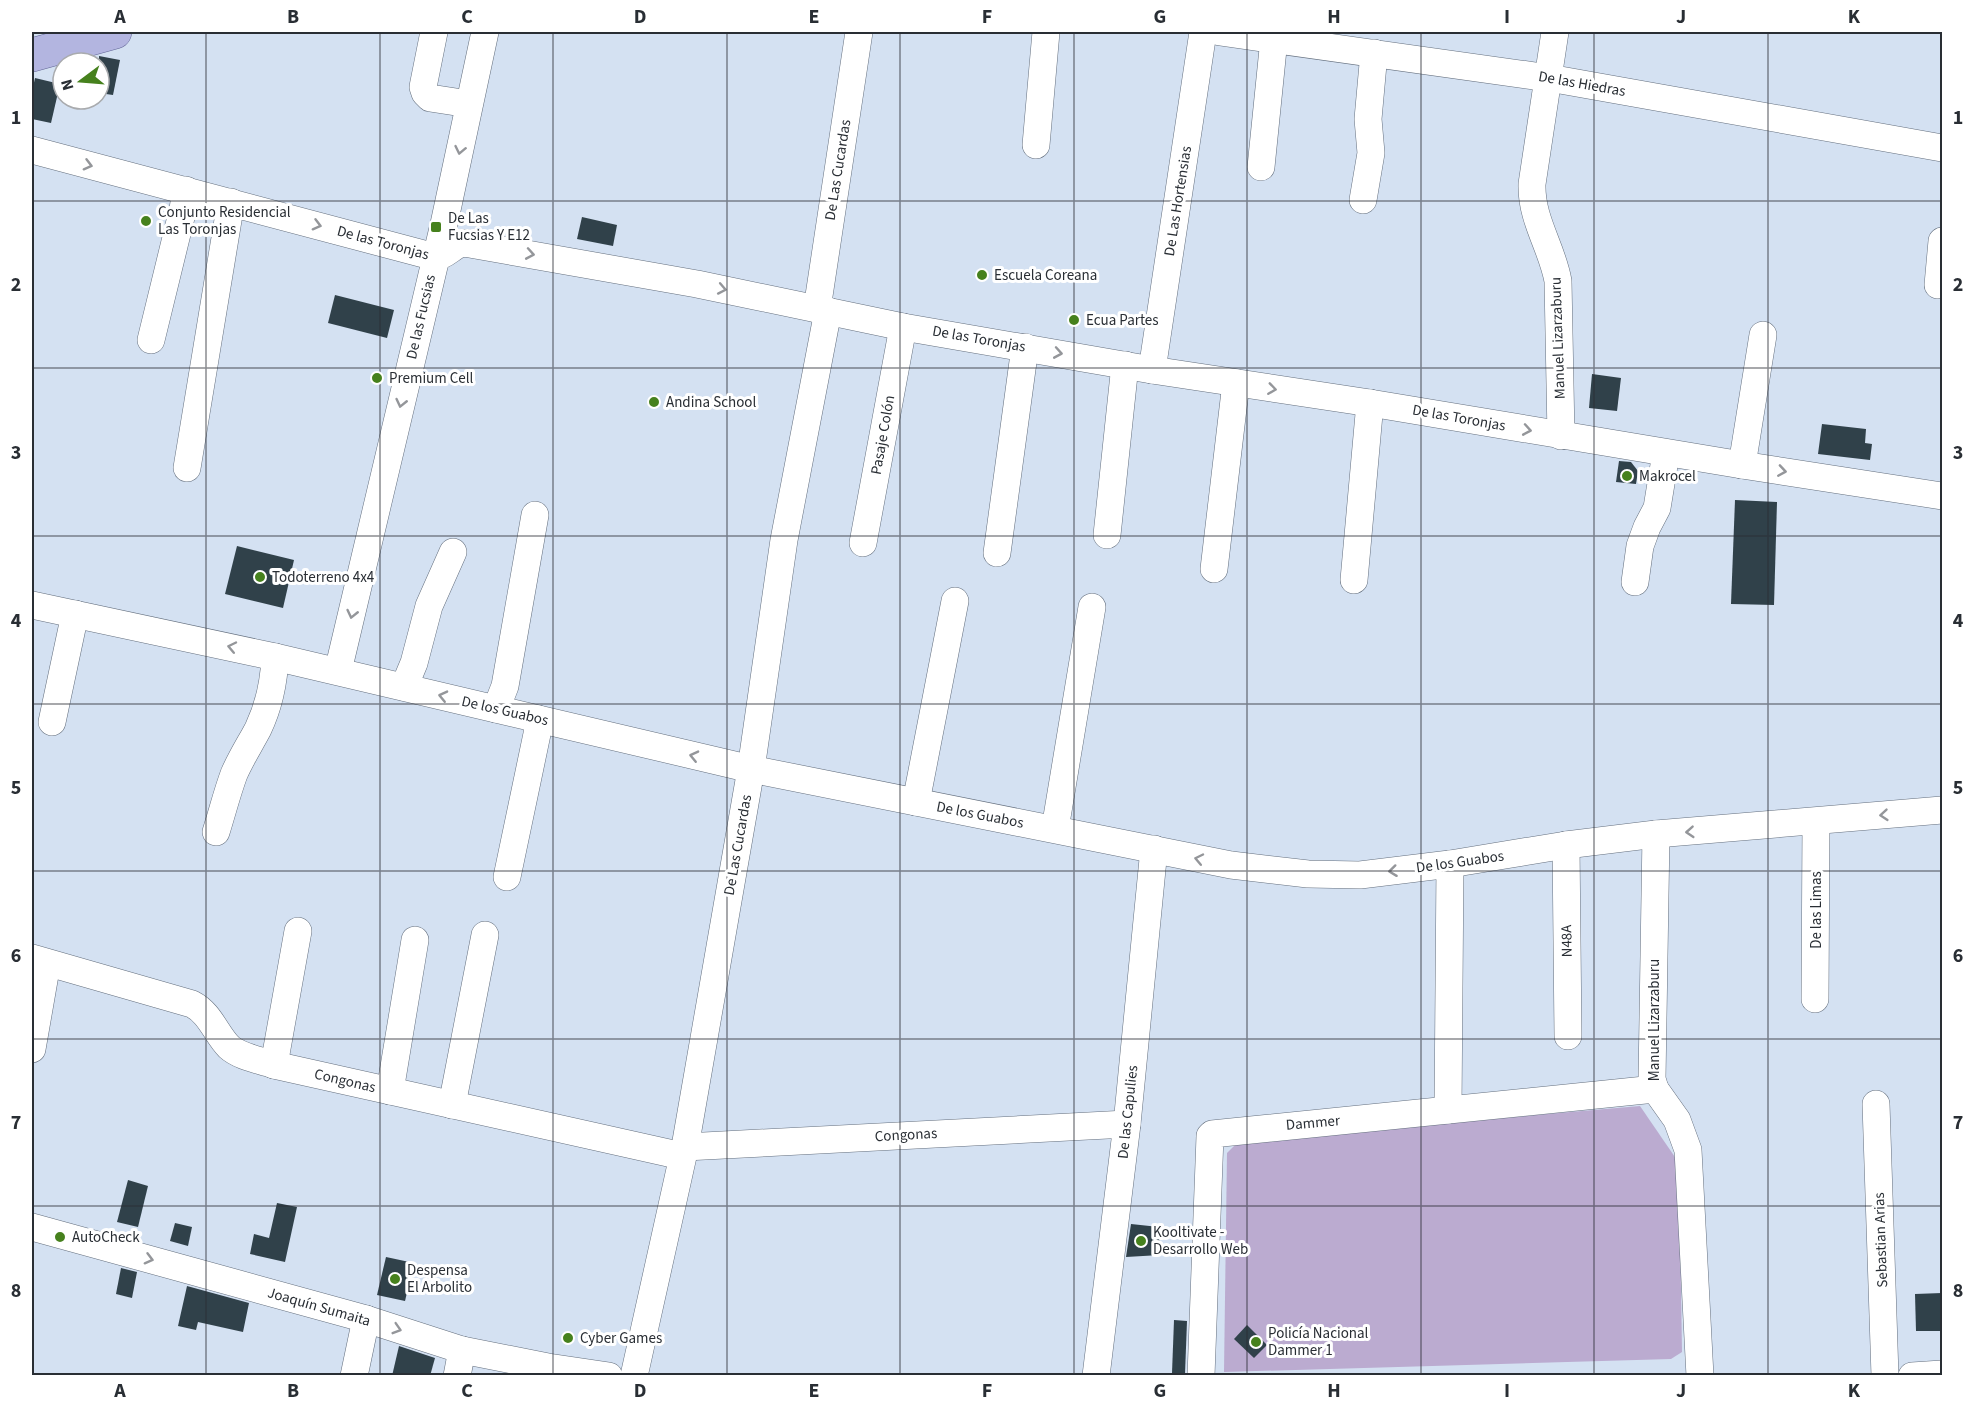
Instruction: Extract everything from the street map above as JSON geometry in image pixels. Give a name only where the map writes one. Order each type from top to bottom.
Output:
[{"type":"main road","points":[[32,55],[115,32]]},
{"type":"street","points":[[434,32],[423,87],[425,93],[430,98],[469,104]]},
{"type":"street","name":"De las Fucsias","points":[[338,671],[444,224],[485,32]]},
{"type":"street","name":"De Las Cucardas","points":[[634,1376],[684,1151],[751,769],[784,540],[822,310],[859,32]]},
{"type":"street","points":[[1036,145],[1046,32]]},
{"type":"street","name":"De Las Hortensias","points":[[1152,370],[1203,32]]},
{"type":"street","name":"De las Hiedras","points":[[1220,32],[1549,78],[1942,148]]},
{"type":"street","name":"Manuel Lizarzaburu","points":[[1555,32],[1532,196],[1533,208],[1555,265],[1558,281],[1561,436]]},
{"type":"street","points":[[1261,167],[1274,39]]},
{"type":"street","points":[[1363,200],[1371,153],[1368,119],[1374,53]]},
{"type":"street","name":"De las Toronjas","points":[[32,150],[435,257],[446,254],[457,244],[464,243],[697,284],[903,327],[1152,370],[1942,496]]},
{"type":"street","points":[[151,340],[186,190]]},
{"type":"street","points":[[187,468],[231,202]]},
{"type":"street","points":[[1938,285],[1942,241]]},
{"type":"street","name":"Pasaje Colón","points":[[863,543],[903,327]]},
{"type":"street","points":[[1743,465],[1763,335]]},
{"type":"street","points":[[997,553],[1025,347]]},
{"type":"street","points":[[1107,535],[1125,365]]},
{"type":"street","points":[[1214,569],[1236,383]]},
{"type":"street","points":[[1354,580],[1370,403]]},
{"type":"street","points":[[1635,582],[1640,546],[1657,508],[1666,453]]},
{"type":"street","points":[[496,709],[504,686],[535,515]]},
{"type":"street","points":[[404,687],[414,663],[429,606],[453,552]]},
{"type":"street","points":[[916,802],[955,601]]},
{"type":"street","name":"De los Guabos","points":[[32,605],[338,671],[751,769],[1231,865],[1308,874],[1360,875],[1656,834],[1942,810]]},
{"type":"street","points":[[1055,830],[1092,607]]},
{"type":"street","points":[[52,722],[75,614]]},
{"type":"street","points":[[216,832],[234,775],[245,749],[258,729],[266,706],[274,676],[275,657]]},
{"type":"street","points":[[507,877],[537,734],[538,719]]},
{"type":"street","name":"De las Limas","points":[[1815,999],[1816,822]]},
{"type":"street","name":"Manuel Lizarzaburu","points":[[1656,834],[1652,1079],[1655,1089],[1677,1120],[1688,1150],[1700,1376]]},
{"type":"street","name":"N48A","points":[[1566,845],[1568,1036]]},
{"type":"street","name":"De las Capulies","points":[[1096,1376],[1127,1124],[1154,849]]},
{"type":"street","points":[[1448,1110],[1450,864]]},
{"type":"street","points":[[274,1065],[298,931]]},
{"type":"street","points":[[452,1105],[485,935]]},
{"type":"street","points":[[390,1091],[415,940]]},
{"type":"street","points":[[32,1049],[39,961]]},
{"type":"street","name":"Congonas","points":[[39,961],[196,1006],[208,1018],[228,1046],[274,1065],[452,1105],[684,1151],[1127,1124]]},
{"type":"street","name":"Dammer","points":[[1201,1376],[1210,1136],[1215,1133],[1655,1089]]},
{"type":"street","name":"Sebastian Arias","points":[[1876,1104],[1885,1376]]},
{"type":"street","name":"Joaquín Sumaita","points":[[32,1227],[366,1319],[460,1363],[549,1367],[609,1376]]},
{"type":"street","points":[[354,1376],[366,1319]]},
{"type":"street","points":[[1912,1376],[1942,1374]]},
{"type":"shaded area","points":[[1640,1106],[1679,1163],[1682,1352],[1671,1359],[1224,1372],[1227,1153],[1239,1141]]},
{"type":"building","points":[[111,58],[120,60],[113,95],[111,95]]},
{"type":"building","points":[[35,78],[51,82],[51,111],[54,111],[51,123],[32,119],[32,92]]},
{"type":"building","points":[[582,217],[617,225],[613,246],[577,239]]},
{"type":"building","points":[[335,295],[394,310],[387,338],[328,323]]},
{"type":"building","points":[[1592,374],[1621,378],[1617,411],[1589,408]]},
{"type":"building","points":[[1822,424],[1866,429],[1865,443],[1872,444],[1870,460],[1818,454]]},
{"type":"building","name":"Makrocel","points":[[1619,461],[1631,462],[1638,471],[1636,484],[1616,482]]},
{"type":"building","points":[[1735,500],[1777,502],[1774,605],[1731,604]]},
{"type":"building","name":"Todoterreno 4x4","points":[[237,546],[294,560],[283,608],[225,594]]},
{"type":"building","points":[[128,1180],[148,1186],[138,1227],[117,1222]]},
{"type":"building","points":[[277,1203],[297,1207],[285,1262],[250,1254],[254,1234],[269,1238]]},
{"type":"building","points":[[175,1223],[192,1227],[188,1246],[170,1241]]},
{"type":"building","name":"Kooltivate - Desarrollo Web","points":[[1131,1224],[1159,1227],[1160,1255],[1126,1257]]},
{"type":"building","name":"Despensa El Arbolito","points":[[386,1257],[414,1263],[405,1301],[377,1295]]},
{"type":"building","points":[[121,1268],[137,1272],[132,1298],[116,1294]]},
{"type":"building","points":[[187,1286],[249,1303],[243,1332],[198,1322],[196,1330],[178,1326]]},
{"type":"building","points":[[1942,1293],[1942,1331],[1916,1331],[1915,1294]]},
{"type":"building","points":[[1174,1320],[1187,1321],[1185,1374],[1172,1373]]},
{"type":"building","name":"Policía Nacional Dammer 1","points":[[1247,1325],[1267,1345],[1254,1358],[1234,1339]]},
{"type":"building","points":[[399,1346],[435,1358],[430,1376],[392,1376]]},
{"type":"place","name":"Conjunto Residencial Las Toronjas","points":[[146,221]]},
{"type":"place","name":"De Las Fucsias Y E12","points":[[436,227]]},
{"type":"place","name":"Escuela Coreana","points":[[982,275]]},
{"type":"place","name":"Ecua Partes","points":[[1074,320]]},
{"type":"place","name":"Premium Cell","points":[[377,378]]},
{"type":"place","name":"Andina School","points":[[654,402]]},
{"type":"place","name":"Makrocel","points":[[1627,476]]},
{"type":"place","name":"Todoterreno 4x4","points":[[260,577]]},
{"type":"place","name":"AutoCheck","points":[[60,1237]]},
{"type":"place","name":"Kooltivate - Desarrollo Web","points":[[1141,1241]]},
{"type":"place","name":"Despensa El Arbolito","points":[[395,1279]]},
{"type":"place","name":"Cyber Games","points":[[568,1338]]},
{"type":"place","name":"Policía Nacional Dammer 1","points":[[1256,1342]]}]
